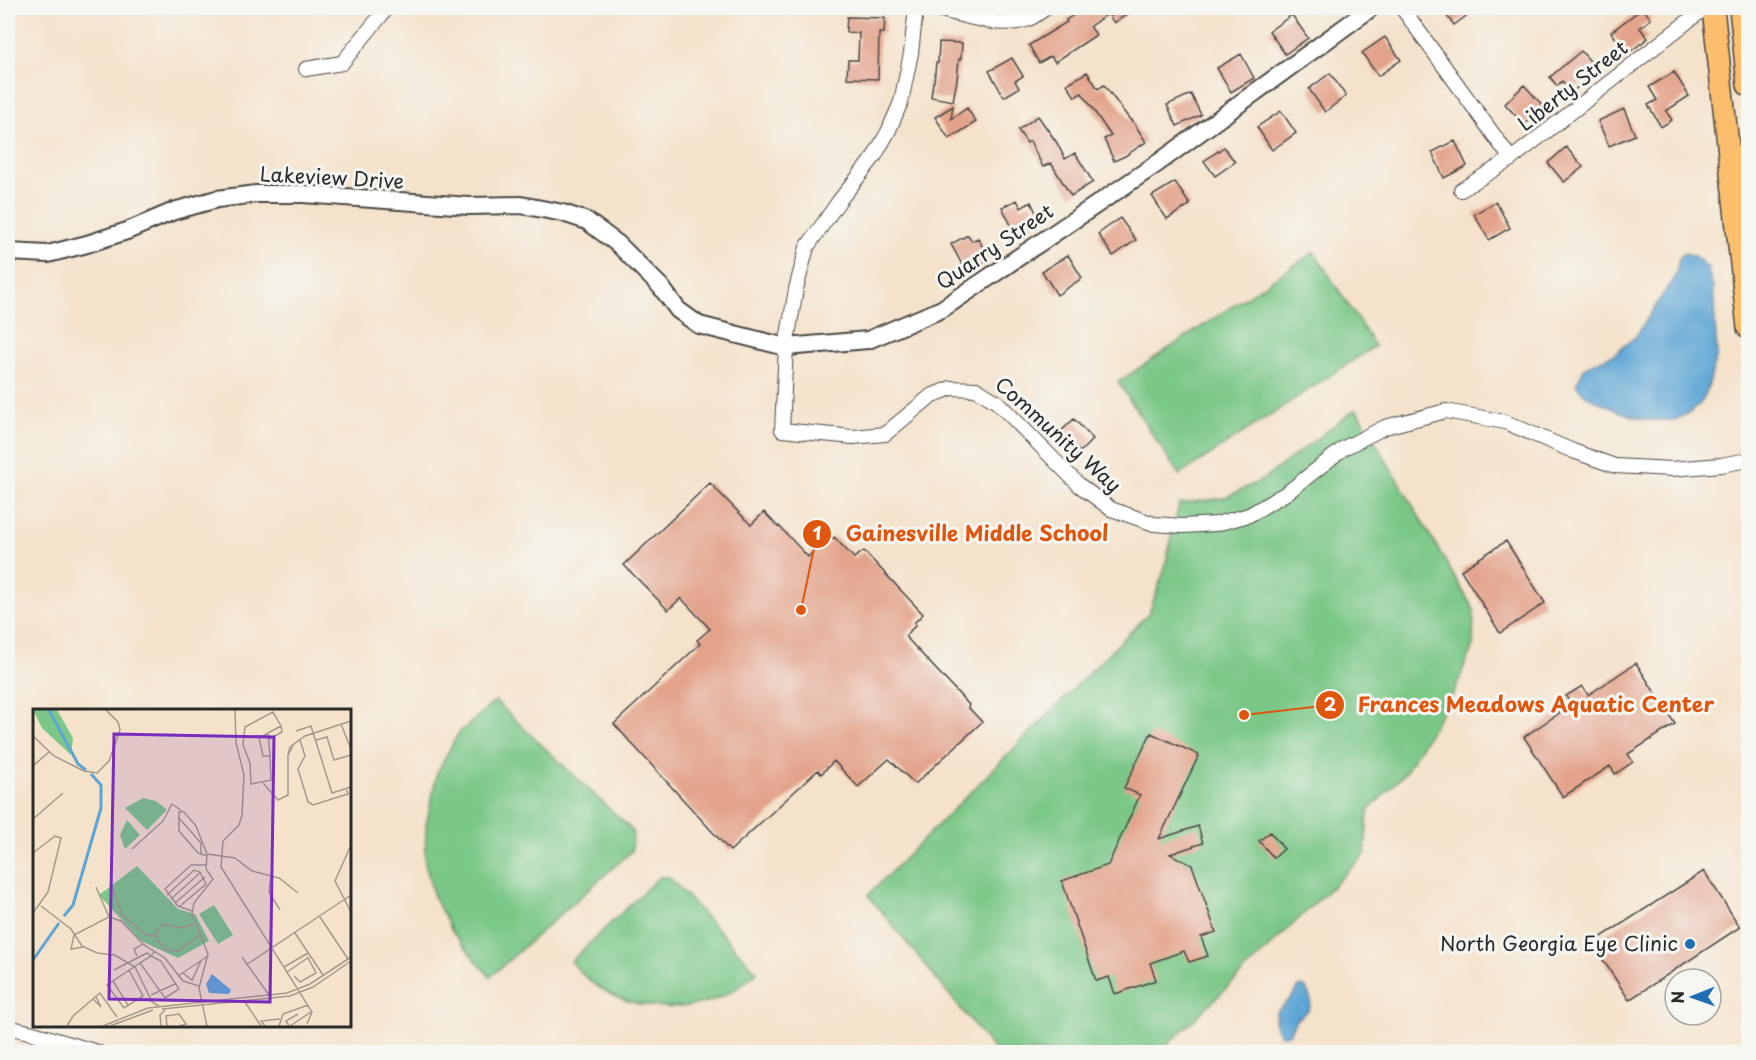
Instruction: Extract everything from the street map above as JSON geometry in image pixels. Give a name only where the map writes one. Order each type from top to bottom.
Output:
[{"type":"main road","points":[[1713,8],[1749,328]]},
{"type":"main road","points":[[1740,8],[1749,85]]},
{"type":"street","points":[[306,69],[342,63],[387,8]]},
{"type":"street","points":[[786,347],[796,289],[807,247],[839,201],[874,157],[901,102],[911,52],[916,8]]},
{"type":"street","points":[[933,8],[996,22],[1028,20],[1046,8]]},
{"type":"street","name":"Quarry Street","points":[[618,244],[661,287],[678,310],[699,325],[786,347],[868,340],[942,309],[1158,163],[1371,8]]},
{"type":"street","points":[[1402,8],[1511,159]]},
{"type":"street","name":"Liberty Street","points":[[1461,190],[1511,159],[1705,8]]},
{"type":"street","name":"Lakeview Drive","points":[[8,252],[48,254],[127,231],[174,211],[217,199],[256,194],[303,194],[470,206],[521,205],[563,213],[587,221],[618,244]]},
{"type":"street","name":"Community Way","points":[[786,347],[782,430],[853,437],[885,434],[931,396],[951,388],[976,389],[998,402],[1079,485],[1111,509],[1154,524],[1183,526],[1216,524],[1249,515],[1288,492],[1344,448],[1385,427],[1446,411],[1505,422],[1615,466],[1672,469],[1749,460]]},
{"type":"street","points":[[8,1028],[33,1033],[97,1053]]},
{"type":"green space","points":[[1314,252],[1375,346],[1179,475],[1118,382]]},
{"type":"green space","points":[[1356,409],[1474,610],[1473,645],[1454,692],[1405,773],[1368,811],[1365,855],[1160,1052],[996,1052],[868,895],[1149,613],[1164,571],[1179,504],[1224,498],[1262,480]]},
{"type":"green space","points":[[495,701],[633,831],[632,851],[490,977],[453,933],[434,897],[425,863],[426,825],[437,773],[458,734]]},
{"type":"green space","points":[[659,877],[669,877],[757,972],[723,996],[683,1007],[661,1007],[621,998],[585,977],[571,961]]},
{"type":"water","points":[[1685,253],[1694,256],[1707,267],[1713,288],[1717,355],[1707,391],[1700,404],[1675,420],[1646,420],[1618,411],[1585,395],[1576,384],[1585,367],[1614,354],[1636,336],[1676,275],[1679,258]]},
{"type":"water","points":[[1301,986],[1305,987],[1309,994],[1309,1008],[1297,1019],[1289,1034],[1281,1035],[1276,1027],[1276,1012]]},
{"type":"building","points":[[1084,8],[1137,8],[1114,23],[1108,14],[1090,26],[1096,35],[1055,62],[1051,56],[1039,63],[1029,45],[1067,22],[1066,20]]},
{"type":"building","points":[[1441,8],[1477,8],[1454,25]]},
{"type":"building","points":[[1643,8],[1651,19],[1640,28],[1648,38],[1627,54],[1611,32]]},
{"type":"building","points":[[1292,15],[1308,38],[1285,54],[1269,31]]},
{"type":"building","points":[[847,17],[885,18],[884,33],[879,33],[878,79],[847,78],[848,60],[858,60],[859,33],[846,32]]},
{"type":"building","points":[[1385,37],[1401,60],[1378,76],[1362,53]]},
{"type":"building","points":[[939,42],[962,43],[953,101],[931,97],[936,63],[938,63]]},
{"type":"building","points":[[1581,51],[1598,70],[1572,92],[1562,81],[1557,86],[1550,77]]},
{"type":"building","points":[[1241,54],[1254,78],[1231,92],[1217,68]]},
{"type":"building","points":[[1012,58],[1023,76],[1015,81],[1019,88],[1004,97],[989,71]]},
{"type":"building","points":[[1087,72],[1098,89],[1104,85],[1146,142],[1114,161],[1104,139],[1111,136],[1082,93],[1075,97],[1067,84]]},
{"type":"building","points":[[1674,72],[1689,96],[1666,111],[1672,120],[1661,127],[1648,105],[1657,100],[1649,87]]},
{"type":"building","points":[[1330,73],[1346,96],[1325,112],[1309,89]]},
{"type":"building","points":[[1524,85],[1544,107],[1524,125],[1505,104]]},
{"type":"building","points":[[1191,94],[1201,115],[1177,126],[1167,105]]},
{"type":"building","points":[[953,106],[951,119],[967,108],[976,122],[949,139],[935,117]]},
{"type":"building","points":[[1624,109],[1635,135],[1609,146],[1598,121]]},
{"type":"building","points":[[1281,111],[1296,133],[1272,150],[1257,127]]},
{"type":"building","points":[[1038,116],[1065,159],[1075,153],[1093,182],[1071,196],[1051,163],[1043,167],[1030,141],[1027,143],[1018,130]]},
{"type":"building","points":[[1455,141],[1467,166],[1444,178],[1432,152]]},
{"type":"building","points":[[1224,147],[1235,162],[1215,176],[1204,161]]},
{"type":"building","points":[[1566,147],[1583,167],[1564,182],[1548,163]]},
{"type":"building","points":[[1175,182],[1190,205],[1167,219],[1152,196]]},
{"type":"building","points":[[1017,200],[1021,208],[1031,202],[1040,221],[1015,233],[1002,207]]},
{"type":"building","points":[[1496,202],[1510,228],[1489,240],[1474,214]]},
{"type":"building","points":[[1120,218],[1136,240],[1113,256],[1098,234]]},
{"type":"building","points":[[968,235],[972,241],[978,238],[989,259],[966,272],[951,244]]},
{"type":"building","points":[[1068,255],[1082,278],[1057,295],[1042,271]]},
{"type":"building","points":[[1074,419],[1093,439],[1080,452],[1060,432]]},
{"type":"building","points":[[710,483],[751,525],[764,512],[808,557],[823,542],[826,545],[834,537],[854,558],[864,551],[923,614],[905,636],[982,722],[915,784],[889,759],[858,787],[834,761],[821,774],[818,770],[730,851],[614,724],[700,644],[697,640],[710,629],[681,598],[668,610],[624,565]]},
{"type":"building","points":[[1506,541],[1545,603],[1500,633],[1461,570]]},
{"type":"building","points":[[1636,663],[1675,724],[1628,754],[1633,762],[1615,774],[1610,766],[1563,797],[1524,737],[1571,705],[1566,696],[1582,686],[1588,695]]},
{"type":"building","points":[[1151,733],[1199,755],[1159,839],[1198,826],[1203,843],[1170,854],[1192,865],[1216,932],[1201,937],[1208,956],[1189,962],[1184,951],[1150,963],[1156,980],[1115,994],[1109,977],[1096,981],[1062,881],[1108,865],[1140,795],[1124,788]]},
{"type":"building","points":[[1270,832],[1284,849],[1274,858],[1259,841]]},
{"type":"building","points":[[1704,871],[1740,927],[1679,967],[1663,967],[1663,978],[1629,1000],[1592,943]]},
{"type":"place","name":"Gainesville Middle School","points":[[801,610]]},
{"type":"place","name":"Frances Meadows Aquatic Center","points":[[1244,715]]},
{"type":"place","name":"North Georgia Eye Clinic","points":[[1690,944]]}]
